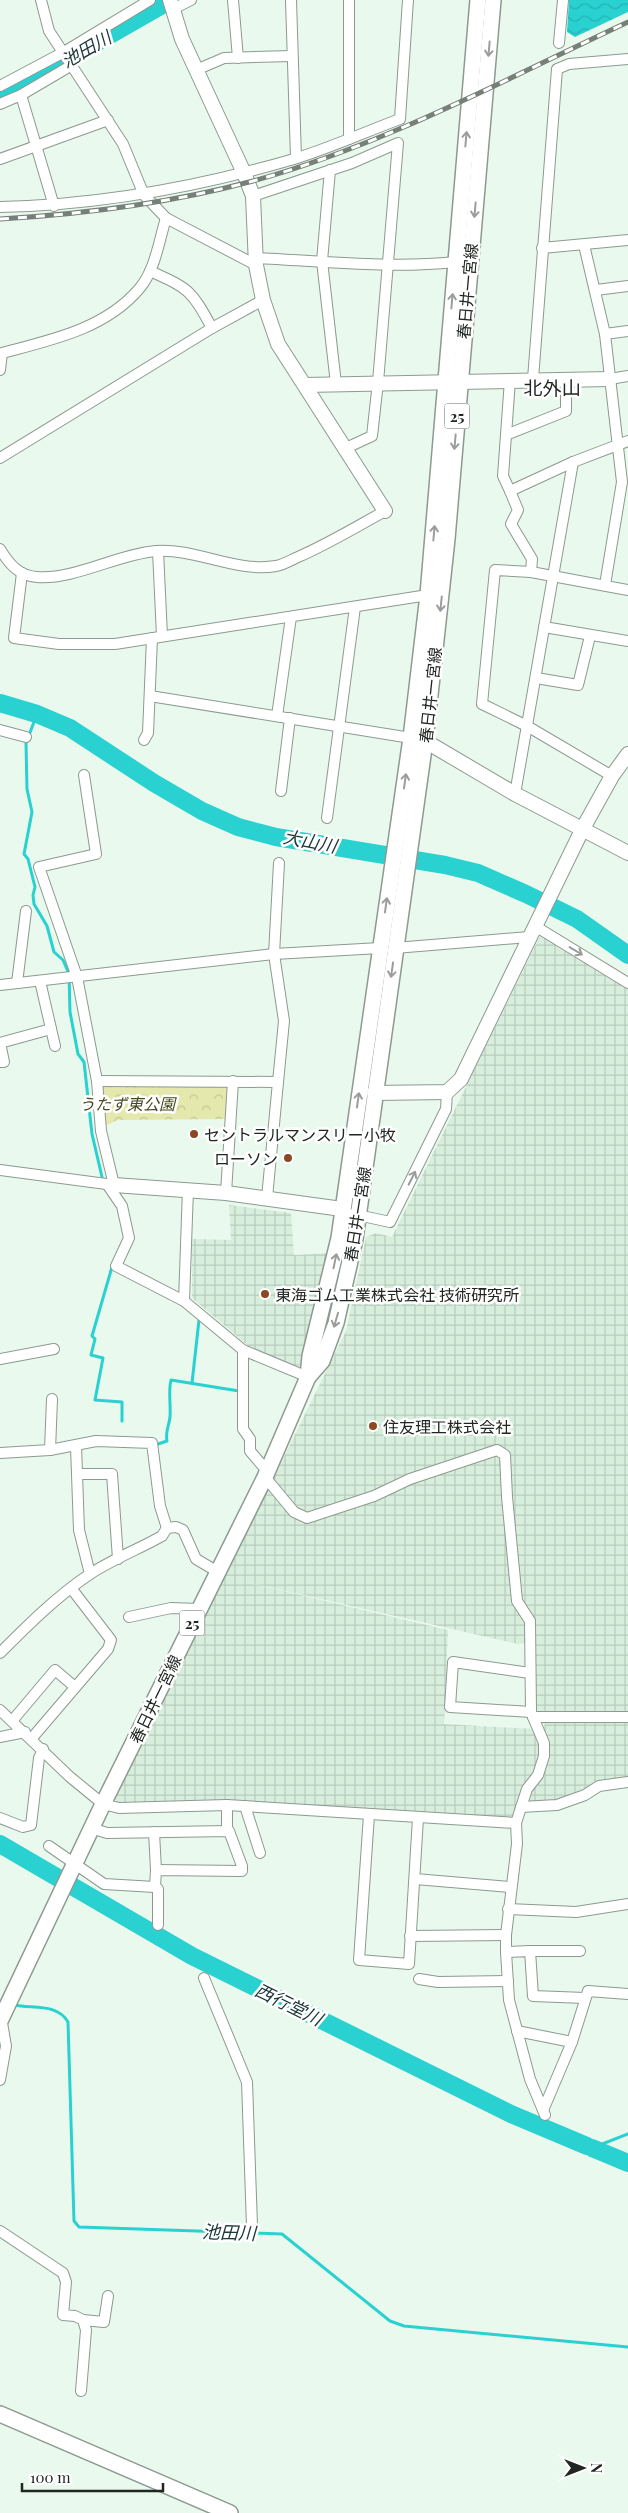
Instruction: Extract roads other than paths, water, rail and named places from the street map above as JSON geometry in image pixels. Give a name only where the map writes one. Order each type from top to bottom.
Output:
[{"type":"main road","name":"春日井一宮線","points":[[308,1377],[310,1356],[339,1238],[342,1209],[387,948],[447,539],[455,262],[478,0]]},
{"type":"main road","name":"春日井一宮線","points":[[418,739],[428,594],[493,0]]},
{"type":"main road","name":"春日井一宮線","points":[[3,2013],[91,1828],[266,1474],[308,1377],[322,1361],[336,1322],[358,1216],[374,1093],[387,948]]},
{"type":"main road","points":[[0,2414],[230,2513]]},
{"type":"street","points":[[41,0],[49,31],[123,144],[144,195],[166,218],[256,262],[322,261],[425,265],[455,262]]},
{"type":"street","points":[[0,86],[64,52],[150,0]]},
{"type":"street","points":[[0,549],[8,563],[22,573],[36,577],[54,577],[139,553],[158,551],[249,565],[277,566],[321,547],[385,511],[278,344],[263,300],[256,262],[253,196],[196,70],[172,6],[191,0]]},
{"type":"street","points":[[233,0],[238,58]]},
{"type":"street","points":[[291,0],[296,158]]},
{"type":"street","points":[[348,139],[349,0]]},
{"type":"street","points":[[0,207],[54,206],[144,195],[244,173],[296,158],[400,119],[408,0]]},
{"type":"street","points":[[559,43],[563,0]]},
{"type":"street","points":[[196,70],[224,58],[292,56]]},
{"type":"street","points":[[533,379],[557,69],[570,64],[628,59]]},
{"type":"street","points":[[0,104],[21,95],[72,65]]},
{"type":"street","points":[[21,95],[54,206]]},
{"type":"street","points":[[0,159],[108,120]]},
{"type":"street","points":[[253,196],[330,170],[398,143],[372,436],[346,448]]},
{"type":"street","points":[[330,170],[322,261],[336,384]]},
{"type":"street","points":[[0,370],[1,352],[57,338],[102,321],[139,289],[150,271],[166,218]]},
{"type":"street","points":[[542,248],[628,240]]},
{"type":"street","points":[[584,245],[605,334],[622,482],[605,585]]},
{"type":"street","points":[[150,271],[183,286],[195,298],[212,328]]},
{"type":"street","points":[[596,290],[628,286]]},
{"type":"street","points":[[0,458],[212,328],[263,300]]},
{"type":"street","points":[[605,334],[628,331]]},
{"type":"street","points":[[305,385],[566,378],[610,379],[628,376]]},
{"type":"street","points":[[506,435],[566,411],[566,378]]},
{"type":"street","points":[[510,380],[503,476],[518,510],[511,524],[532,559],[531,572]]},
{"type":"street","points":[[510,491],[573,462],[628,441]]},
{"type":"street","points":[[515,794],[573,462]]},
{"type":"street","points":[[158,551],[162,636]]},
{"type":"street","points":[[612,776],[527,726],[482,704],[495,570],[531,572],[628,590]]},
{"type":"street","points":[[22,573],[14,638],[60,644],[115,644],[428,594]]},
{"type":"street","points":[[327,818],[355,607]]},
{"type":"street","points":[[277,716],[291,617]]},
{"type":"street","points":[[544,627],[628,641]]},
{"type":"street","points":[[536,678],[578,686],[590,636]]},
{"type":"street","points":[[144,740],[148,733],[152,638]]},
{"type":"street","points":[[150,696],[418,739],[515,794],[628,853]]},
{"type":"street","points":[[281,791],[290,718]]},
{"type":"street","points":[[0,730],[26,737]]},
{"type":"street","points":[[0,1170],[110,1184],[188,1189],[267,1198],[342,1209],[358,1216],[390,1222],[446,1109],[447,1092],[460,1079],[582,830],[612,776],[628,754]]},
{"type":"street","points":[[84,776],[96,854],[39,867],[77,976],[97,1081],[101,1131],[110,1184],[122,1206],[129,1238],[116,1266],[184,1301],[243,1350],[308,1377]]},
{"type":"street","points":[[267,1198],[284,1021],[274,954],[279,863]]},
{"type":"street","points":[[16,983],[26,911]]},
{"type":"street","points":[[0,985],[274,954],[387,948],[534,928],[628,982]]},
{"type":"street","points":[[40,981],[55,1046]]},
{"type":"street","points":[[0,1062],[4,1062],[0,1043],[51,1029]]},
{"type":"street","points":[[97,1081],[278,1082]]},
{"type":"street","points":[[226,1193],[233,1081]]},
{"type":"street","points":[[374,1093],[447,1092]]},
{"type":"street","points":[[184,1301],[188,1189]]},
{"type":"street","points":[[0,1359],[54,1349]]},
{"type":"street","points":[[243,1350],[243,1429],[250,1439],[250,1451],[294,1512],[306,1518],[374,1496],[410,1479],[497,1450],[505,1455],[517,1601],[530,1621],[532,1714],[544,1743],[544,1756],[538,1775],[528,1789],[516,1823],[517,1844],[508,1909],[506,1952],[509,2000],[530,2079],[545,2111],[572,2042],[588,1991],[628,1994]]},
{"type":"street","points":[[50,1450],[52,1399]]},
{"type":"street","points":[[0,1453],[50,1450],[96,1441],[152,1443],[160,1506],[167,1528],[162,1536],[118,1558],[90,1574],[71,1588],[30,1623],[0,1654]]},
{"type":"street","points":[[76,1446],[78,1474],[77,1503],[80,1530],[90,1574]]},
{"type":"street","points":[[78,1474],[112,1474],[118,1558]]},
{"type":"street","points":[[167,1528],[183,1530],[196,1559],[218,1572]]},
{"type":"street","points":[[0,1737],[28,1735],[75,1687],[108,1649],[111,1640],[71,1588]]},
{"type":"street","points":[[129,1617],[171,1608],[199,1609]]},
{"type":"street","points":[[530,1673],[453,1662],[450,1707],[532,1714],[628,1717]]},
{"type":"street","points":[[12,1720],[55,1670],[75,1687]]},
{"type":"street","points":[[0,1710],[43,1749],[70,1777],[103,1804],[119,1808],[227,1805],[516,1823]]},
{"type":"street","points":[[0,1818],[23,1828],[31,1825],[39,1758],[43,1749]]},
{"type":"street","points":[[521,1807],[557,1805],[585,1795],[599,1786],[628,1782]]},
{"type":"street","points":[[156,1870],[242,1871],[242,1866],[227,1831],[227,1805]]},
{"type":"street","points":[[245,1806],[260,1853]]},
{"type":"street","points":[[369,1815],[359,1960],[409,1964],[418,1818]]},
{"type":"street","points":[[91,1828],[108,1833],[227,1831]]},
{"type":"street","points":[[154,1832],[155,1887],[158,1889],[158,1924]]},
{"type":"street","points":[[49,1846],[74,1866],[104,1884],[155,1887]]},
{"type":"street","points":[[415,1879],[511,1887]]},
{"type":"street","points":[[508,1909],[576,1912],[628,1904]]},
{"type":"street","points":[[410,1936],[506,1935]]},
{"type":"street","points":[[530,1951],[534,1996],[585,1998]]},
{"type":"street","points":[[506,1952],[580,1951]]},
{"type":"street","points":[[204,1978],[247,2082],[252,2226]]},
{"type":"street","points":[[419,1979],[438,1982],[508,1981]]},
{"type":"street","points":[[0,2080],[6,2046],[3,2013]]},
{"type":"street","points":[[517,2031],[572,2042]]},
{"type":"street","points":[[0,2231],[63,2273],[66,2282],[63,2315],[75,2316],[83,2320],[104,2322],[108,2296]]},
{"type":"street","points":[[80,2391],[86,2337],[83,2320]]},
{"type":"water","points":[[569,0],[628,0],[628,12],[575,37],[567,32]]},
{"type":"waterway","name":"池田川","points":[[0,98],[171,0]]},
{"type":"waterway","name":"大山川","points":[[0,703],[37,714],[70,728],[154,783],[202,811],[238,827],[276,837],[445,865],[478,873],[577,919],[628,955]]},
{"type":"waterway","points":[[37,714],[26,743],[27,789],[32,812],[24,854],[28,859],[35,887],[33,895],[34,904],[47,926],[54,952],[63,960],[69,974],[70,1012],[78,1054],[84,1062],[92,1134],[102,1177]]},
{"type":"waterway","points":[[112,1267],[92,1336],[95,1339],[91,1355],[103,1358],[95,1400],[122,1402],[122,1421]]},
{"type":"waterway","points":[[192,1383],[199,1320]]},
{"type":"waterway","points":[[155,1445],[167,1441],[171,1380],[239,1391]]},
{"type":"waterway","name":"西行堂川","points":[[0,1844],[192,1956],[511,2114],[587,2146]]},
{"type":"waterway","name":"池田川","points":[[14,2005],[51,2009],[58,2012],[68,2022],[74,2221],[79,2227],[282,2234],[390,2321],[404,2326],[628,2347]]},
{"type":"waterway","points":[[587,2146],[592,2148],[628,2134]]},
{"type":"waterway","name":"西行堂川","points":[[592,2148],[628,2163]]},
{"type":"railway","points":[[0,219],[96,211],[191,196],[253,181],[302,166],[397,130],[628,22]]},
{"type":"place","name":"セントラルマンスリー小牧","points":[[194,1134]]},
{"type":"place","name":"ローソン","points":[[288,1158]]},
{"type":"place","name":"東海ゴム工業株式会社 技術研究所","points":[[265,1294]]},
{"type":"place","name":"住友理工株式会社","points":[[373,1426]]},
{"type":"district","name":"北外山","points":[[552,387]]},
{"type":"park label","name":"うたず東公園","points":[[127,1103]]}]
